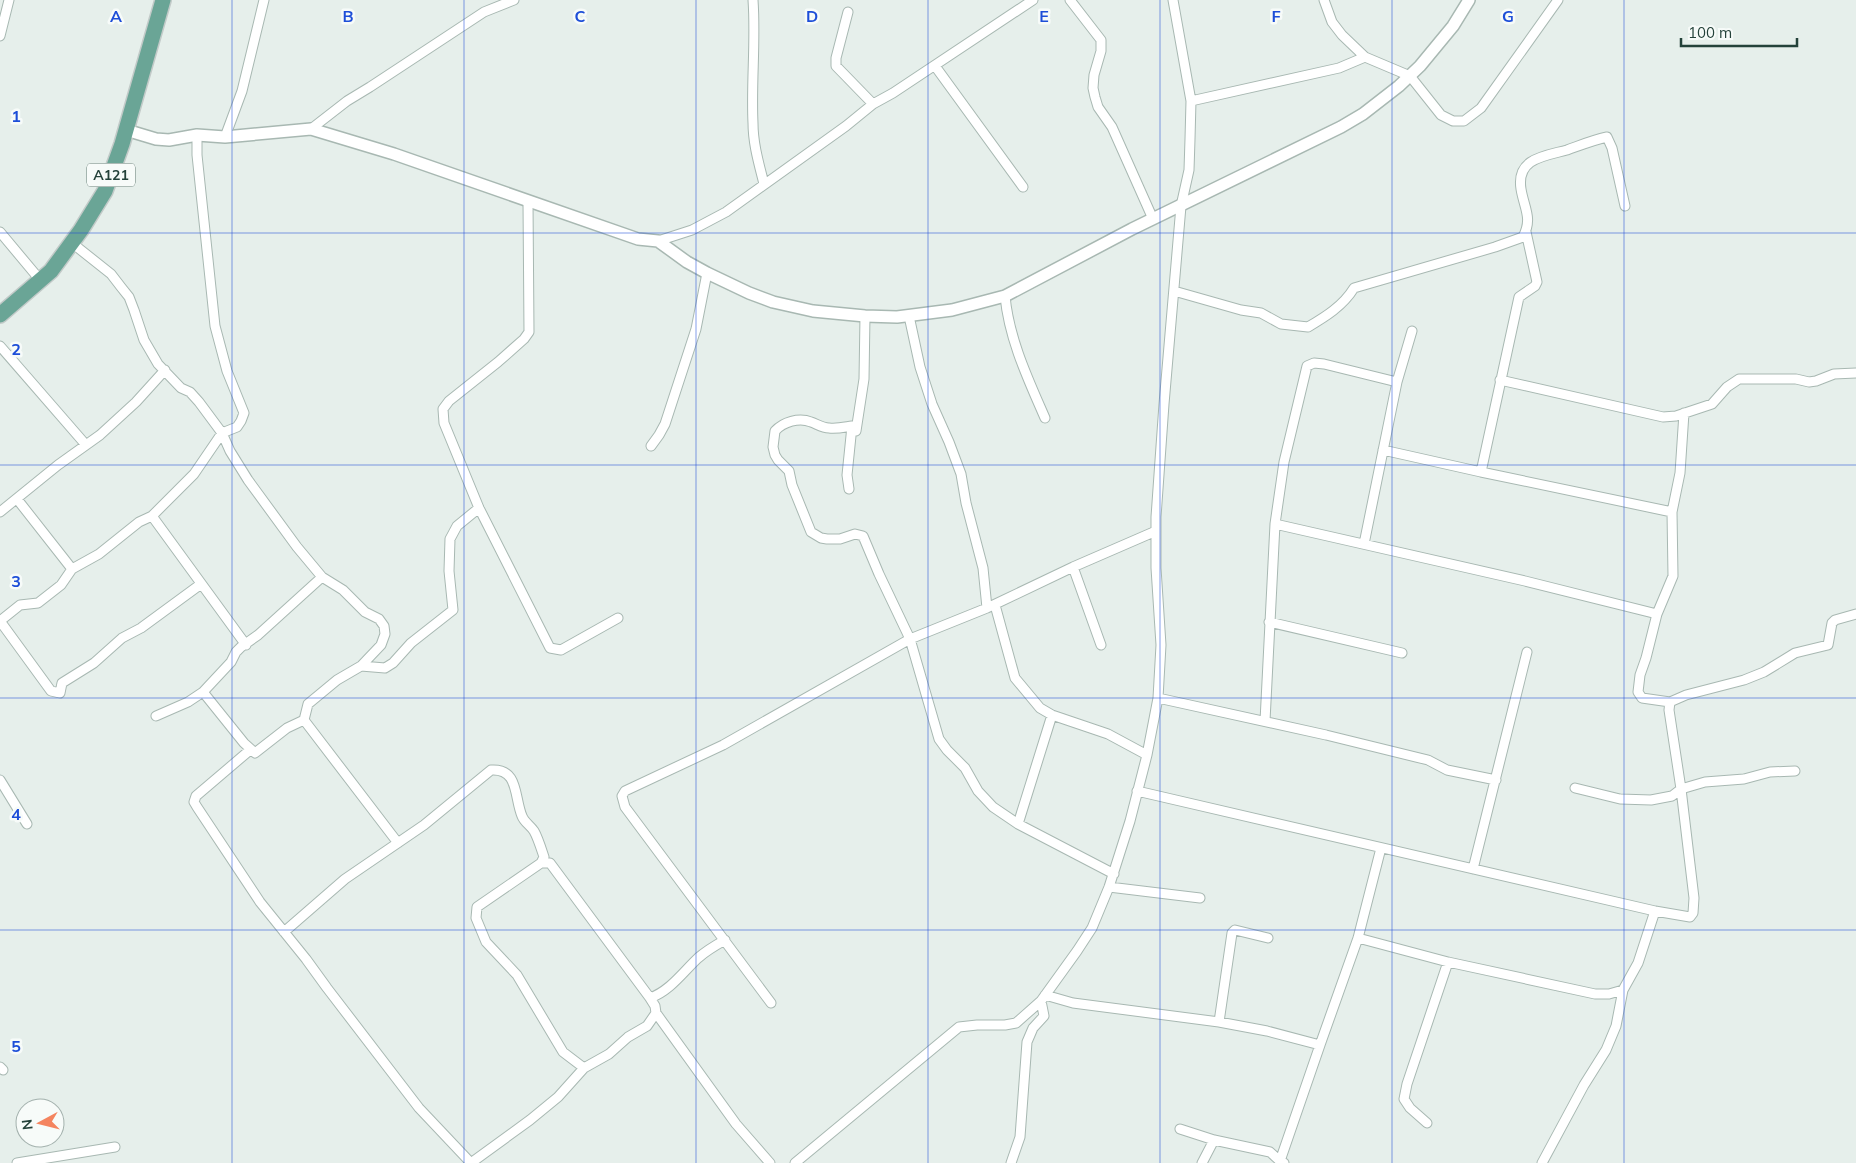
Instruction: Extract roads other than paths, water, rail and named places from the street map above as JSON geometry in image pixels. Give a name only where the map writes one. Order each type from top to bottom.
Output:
[{"type":"main road","name":"A121","points":[[0,315],[51,271],[72,243],[105,191],[126,130],[163,0]]},
{"type":"street","points":[[0,36],[9,0]]},
{"type":"street","points":[[225,137],[242,91],[264,0]]},
{"type":"street","points":[[311,129],[347,101],[370,88],[484,12],[493,4],[514,0]]},
{"type":"street","points":[[753,0],[755,32],[752,125],[764,184]]},
{"type":"street","points":[[126,130],[156,139],[169,140],[197,135],[225,137],[311,129],[394,154],[638,239],[658,241],[692,230],[726,212],[873,104],[935,66],[1033,0]]},
{"type":"street","points":[[1070,0],[1100,40],[1101,51],[1094,75],[1093,88],[1095,97],[1098,107],[1112,127],[1153,219]]},
{"type":"street","points":[[795,1163],[807,1160],[959,1027],[1016,1023],[1043,998],[1092,928],[1110,887],[1147,755],[1158,698],[1161,645],[1156,568],[1156,531],[1164,404],[1181,206],[1189,170],[1191,101],[1173,0]]},
{"type":"street","points":[[1324,0],[1332,22],[1342,35],[1365,57],[1410,76],[1441,115],[1453,120],[1464,120],[1481,108],[1558,0]]},
{"type":"street","points":[[658,241],[707,274],[749,293],[773,302],[813,311],[866,316],[909,316],[952,310],[1005,296],[1153,219],[1341,128],[1363,114],[1410,76],[1453,26],[1469,0]]},
{"type":"street","points":[[848,12],[836,58],[836,66],[873,104]]},
{"type":"street","points":[[1191,101],[1339,68],[1365,57]]},
{"type":"street","points":[[935,66],[1023,187]]},
{"type":"street","points":[[197,135],[197,155],[216,326],[227,371],[244,413],[242,421],[237,427],[222,433],[194,474],[152,516],[139,522],[99,554],[72,570],[61,585],[38,603],[20,605],[0,621],[51,691],[60,693],[62,683],[94,663],[122,638],[142,628],[201,584]]},
{"type":"street","points":[[1174,291],[1241,310],[1261,313],[1281,324],[1308,327],[1332,311],[1350,295],[1354,288],[1523,237],[1526,232],[1528,216],[1520,178],[1527,164],[1550,153],[1608,137],[1625,206]]},
{"type":"street","points":[[528,202],[529,311],[527,335],[498,362],[453,397],[443,409],[444,423],[479,508],[550,648],[561,650],[618,618]]},
{"type":"street","points":[[0,232],[41,281]]},
{"type":"street","points":[[1481,472],[1519,297],[1535,286],[1537,282],[1526,232]]},
{"type":"street","points":[[72,243],[111,274],[129,297],[144,340],[158,364],[181,388],[190,392],[199,402],[222,433],[230,451],[248,480],[279,523],[322,576],[343,590],[365,612],[378,619],[384,626],[385,634],[382,645],[361,666],[337,680],[308,704],[304,720]]},
{"type":"street","points":[[651,446],[665,424],[694,337],[707,274]]},
{"type":"street","points":[[1005,296],[1007,314],[1023,368],[1045,418]]},
{"type":"street","points":[[852,426],[856,431],[864,378],[866,316]]},
{"type":"street","points":[[909,316],[920,367],[932,404],[961,474],[966,503],[991,606],[1015,678],[1040,708],[1052,715],[1108,734],[1147,755]]},
{"type":"street","points":[[1364,544],[1397,382],[1412,331]]},
{"type":"street","points":[[0,346],[86,446]]},
{"type":"street","points":[[1265,721],[1275,524],[1284,462],[1307,366],[1314,363],[1324,364],[1397,382]]},
{"type":"street","points":[[0,512],[115,422],[165,370]]},
{"type":"street","points":[[1500,380],[1663,417],[1676,416],[1712,404],[1727,387],[1739,379],[1816,381],[1834,374],[1856,372]]},
{"type":"street","points":[[1684,413],[1680,473],[1672,512],[1673,576],[1657,614],[1640,675],[1638,692],[1642,698],[1670,702],[1686,695],[1744,680],[1764,672],[1795,653],[1828,645],[1832,623],[1835,620],[1856,614]]},
{"type":"street","points":[[852,426],[829,428],[822,427],[808,420],[792,421],[785,423],[775,431],[773,446],[775,455],[789,471],[793,489],[801,504],[808,526],[814,534],[821,538],[832,539],[855,534],[863,536],[910,639],[939,738],[947,750],[966,768],[984,799],[1018,824],[1114,874]]},
{"type":"street","points":[[849,489],[847,475],[852,426]]},
{"type":"street","points":[[1383,450],[1672,512]]},
{"type":"street","points":[[17,498],[72,570]]},
{"type":"street","points":[[361,666],[385,668],[393,663],[411,643],[453,610],[449,571],[450,539],[457,526],[479,508]]},
{"type":"street","points":[[152,516],[246,645]]},
{"type":"street","points":[[1275,524],[1525,581],[1657,614]]},
{"type":"street","points":[[770,1003],[625,807],[622,796],[625,791],[723,745],[910,639],[991,606],[1073,567],[1156,531]]},
{"type":"street","points":[[1073,567],[1100,645]]},
{"type":"street","points":[[156,716],[188,702],[203,692],[231,662],[236,652],[322,576]]},
{"type":"street","points":[[1269,622],[1402,652]]},
{"type":"street","points":[[1473,869],[1526,652]]},
{"type":"street","points":[[203,692],[250,750],[255,753],[287,728],[304,720]]},
{"type":"street","points":[[1158,698],[1265,721],[1428,760],[1448,770],[1496,780]]},
{"type":"street","points":[[1137,791],[1655,911],[1690,917],[1693,913],[1694,898],[1669,710],[1670,702]]},
{"type":"street","points":[[1018,824],[1052,715]]},
{"type":"street","points":[[304,720],[398,843]]},
{"type":"street","points":[[250,750],[196,796],[194,802],[260,902],[306,959],[419,1108],[471,1163],[558,1097],[584,1068],[608,1054],[628,1037],[647,1026],[656,1013]]},
{"type":"street","points":[[284,932],[345,879],[424,825],[491,770],[498,769],[508,773],[513,782],[521,814],[535,832],[544,857],[541,863],[477,907],[476,918],[486,942],[516,976],[563,1052],[584,1068]]},
{"type":"street","points":[[1575,788],[1620,799],[1637,801],[1672,796],[1681,789],[1705,782],[1744,779],[1770,772],[1795,771]]},
{"type":"street","points":[[0,780],[27,824]]},
{"type":"street","points":[[1180,1129],[1214,1140],[1270,1152],[1282,1162],[1358,938],[1381,848]]},
{"type":"street","points":[[541,863],[550,863],[557,870],[650,998],[655,1006],[656,1013],[736,1124],[770,1163]]},
{"type":"street","points":[[1110,887],[1200,898]]},
{"type":"street","points":[[1542,1163],[1584,1085],[1606,1050],[1616,1026],[1623,990],[1638,963],[1655,911]]},
{"type":"street","points":[[1219,1022],[1232,933],[1234,930],[1240,930],[1268,938]]},
{"type":"street","points":[[1358,938],[1448,962],[1595,994],[1609,994],[1623,990]]},
{"type":"street","points":[[650,998],[656,996],[672,984],[700,956],[725,940]]},
{"type":"street","points":[[1427,1124],[1410,1108],[1404,1099],[1407,1084],[1448,962]]},
{"type":"street","points":[[1043,998],[1219,1022],[1267,1031],[1320,1046]]},
{"type":"street","points":[[1011,1163],[1020,1137],[1027,1042],[1033,1028],[1044,1016],[1043,998]]},
{"type":"street","points":[[1202,1163],[1214,1140]]},
{"type":"street","points":[[17,1163],[115,1146]]}]
